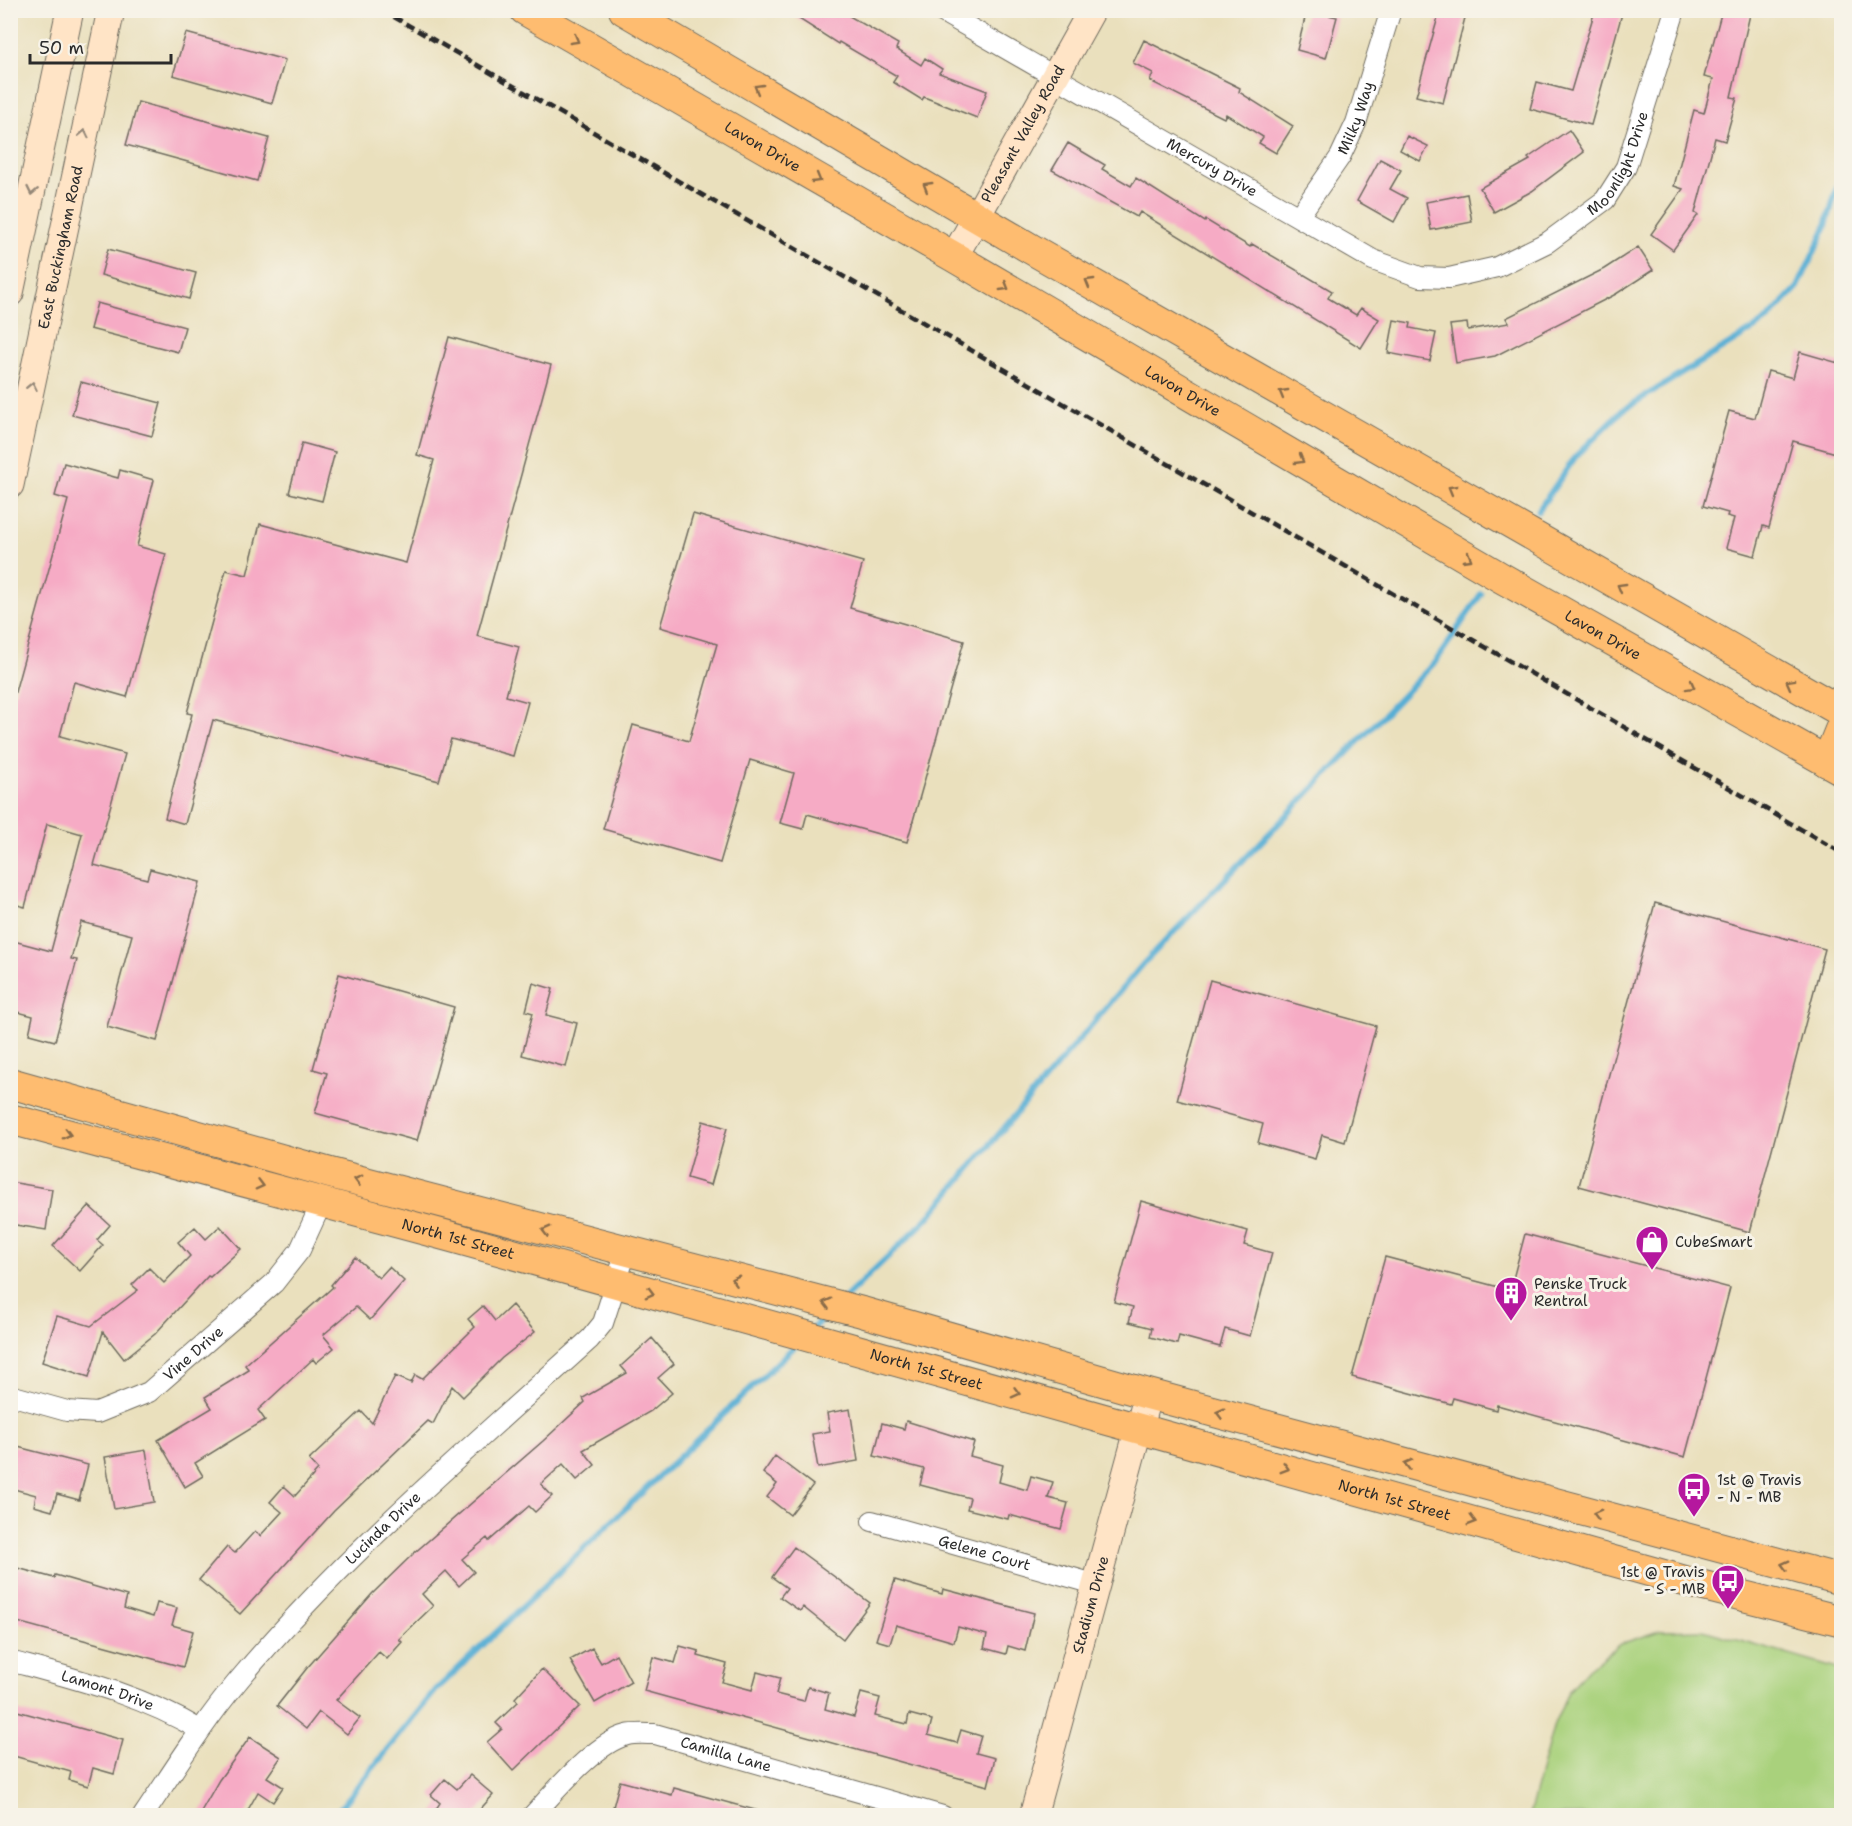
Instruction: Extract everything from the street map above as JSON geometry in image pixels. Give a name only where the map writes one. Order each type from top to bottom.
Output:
[{"type":"main road","points":[[10,293],[70,10]]},
{"type":"main road","name":"East Buckingham Road","points":[[10,484],[111,10]]},
{"type":"main road","name":"Lavon Drive","points":[[525,10],[954,257],[1500,577],[1834,766]]},
{"type":"main road","points":[[624,10],[977,216],[1842,712]]},
{"type":"main road","name":"Pleasant Valley Road","points":[[954,257],[1092,10]]},
{"type":"main road","points":[[1834,766],[1842,725]]},
{"type":"main road","name":"North 1st Street","points":[[10,1083],[211,1140],[626,1252],[862,1312],[1148,1394],[1842,1580]]},
{"type":"main road","name":"North 1st Street","points":[[10,1119],[838,1344],[1722,1591],[1842,1621]]},
{"type":"main road","points":[[203,1170],[211,1140]]},
{"type":"main road","points":[[838,1344],[980,1361],[992,1358],[999,1352]]},
{"type":"main road","name":"Stadium Drive","points":[[1033,1815],[1098,1585],[1148,1394]]},
{"type":"main road","points":[[1722,1591],[1733,1551]]},
{"type":"street","name":"Mercury Drive","points":[[939,10],[1373,260],[1420,277],[1449,278],[1497,267]]},
{"type":"street","name":"Milky Way","points":[[1299,216],[1340,157],[1352,132],[1391,10]]},
{"type":"street","name":"Moonlight Drive","points":[[1497,267],[1548,242],[1605,200],[1626,167],[1675,10]]},
{"type":"street","name":"Vine Drive","points":[[10,1395],[67,1411],[97,1413],[148,1392],[274,1283],[300,1250],[322,1202]]},
{"type":"street","name":"Lucinda Drive","points":[[143,1815],[200,1730],[238,1681],[387,1522],[590,1339],[603,1323],[626,1252]]},
{"type":"street","name":"Gelene Court","points":[[872,1521],[1098,1585]]},
{"type":"street","name":"Lamont Drive","points":[[10,1661],[143,1701],[174,1714],[200,1730]]},
{"type":"street","name":"Camilla Lane","points":[[532,1815],[578,1767],[627,1734],[655,1734],[943,1815]]},
{"type":"green space","points":[[1703,1630],[1841,1670],[1841,1815],[1529,1815],[1554,1724],[1568,1692],[1588,1669],[1620,1644],[1660,1631]]},
{"type":"building","points":[[785,10],[839,10],[898,44],[896,49],[921,65],[925,58],[942,69],[939,73],[987,91],[977,118],[924,97],[922,100],[893,82],[897,76],[839,42],[838,44]]},
{"type":"building","points":[[1307,10],[1337,17],[1326,58],[1297,50]]},
{"type":"building","points":[[1440,10],[1467,10],[1443,103],[1416,96]]},
{"type":"building","points":[[1595,10],[1623,10],[1591,125],[1530,109],[1537,82],[1571,91]]},
{"type":"building","points":[[1722,10],[1751,10],[1731,97],[1737,98],[1725,141],[1715,138],[1695,213],[1698,215],[1673,250],[1651,234],[1683,189],[1674,186],[1694,110],[1704,113],[1713,79],[1704,77]]},
{"type":"building","points":[[186,33],[285,60],[272,103],[173,75]]},
{"type":"building","points":[[1144,40],[1240,88],[1239,92],[1293,126],[1276,153],[1259,143],[1263,137],[1226,114],[1224,118],[1150,81],[1153,73],[1133,63]]},
{"type":"building","points":[[138,102],[269,138],[257,181],[126,145]]},
{"type":"building","points":[[1569,130],[1584,152],[1532,191],[1494,212],[1480,188],[1530,160],[1528,158]]},
{"type":"building","points":[[1407,136],[1428,146],[1420,161],[1400,150]]},
{"type":"building","points":[[1068,143],[1105,165],[1102,169],[1131,186],[1136,178],[1205,222],[1206,220],[1250,247],[1252,244],[1332,291],[1328,298],[1356,315],[1361,308],[1379,319],[1361,348],[1140,212],[1137,217],[1052,170]]},
{"type":"building","points":[[1380,159],[1401,170],[1390,189],[1407,198],[1394,222],[1357,201]]},
{"type":"building","points":[[1467,194],[1472,222],[1431,230],[1426,202]]},
{"type":"building","points":[[1638,247],[1653,270],[1616,294],[1495,356],[1456,363],[1450,325],[1467,323],[1468,330],[1509,323],[1506,318],[1604,269]]},
{"type":"building","points":[[108,249],[196,273],[189,299],[101,275]]},
{"type":"building","points":[[97,303],[185,327],[178,352],[90,329]]},
{"type":"building","points":[[1394,320],[1411,323],[1410,328],[1436,333],[1430,361],[1388,353]]},
{"type":"building","points":[[449,337],[551,365],[477,636],[519,647],[506,696],[528,702],[513,756],[451,739],[439,781],[213,720],[185,824],[165,818],[192,714],[187,713],[226,570],[247,575],[260,524],[406,563],[434,460],[417,455]]},
{"type":"building","points":[[1800,352],[1842,364],[1842,445],[1838,444],[1836,453],[1793,441],[1769,528],[1763,526],[1755,556],[1726,548],[1734,518],[1727,516],[1728,513],[1703,506],[1729,411],[1755,418],[1768,371],[1793,378]]},
{"type":"building","points":[[81,382],[161,403],[152,436],[72,415]]},
{"type":"building","points":[[302,443],[335,452],[322,501],[289,493]]},
{"type":"building","points":[[64,463],[118,478],[120,470],[154,480],[137,546],[166,554],[127,697],[74,682],[60,736],[125,754],[94,865],[147,879],[150,869],[200,882],[157,1041],[107,1027],[132,935],[81,922],[71,959],[77,960],[55,1041],[29,1034],[33,1016],[10,1010],[10,940],[51,951],[82,834],[47,824],[25,907],[10,903],[10,710],[68,500],[55,496]]},
{"type":"building","points":[[693,514],[863,562],[850,608],[964,641],[907,842],[807,814],[803,829],[780,823],[794,773],[750,760],[720,863],[603,829],[633,725],[689,741],[717,644],[660,627]]},
{"type":"building","points":[[1655,903],[1825,949],[1750,1232],[1579,1186]]},
{"type":"building","points":[[339,974],[454,1007],[417,1141],[315,1113],[327,1073],[313,1069]]},
{"type":"building","points":[[1210,980],[1376,1026],[1345,1142],[1322,1135],[1315,1159],[1258,1143],[1263,1124],[1177,1100]]},
{"type":"building","points":[[533,983],[553,989],[546,1015],[577,1023],[566,1067],[522,1055],[533,1013],[526,1011]]},
{"type":"building","points":[[703,1121],[727,1128],[711,1185],[687,1178]]},
{"type":"building","points":[[10,1182],[52,1189],[46,1230],[10,1224]]},
{"type":"building","points":[[1141,1201],[1248,1231],[1244,1245],[1272,1253],[1250,1336],[1225,1329],[1220,1347],[1179,1336],[1177,1344],[1150,1337],[1152,1328],[1129,1322],[1133,1307],[1114,1302]]},
{"type":"building","points":[[89,1206],[110,1225],[97,1240],[103,1245],[80,1271],[53,1246]]},
{"type":"building","points":[[220,1226],[241,1249],[210,1277],[208,1276],[155,1334],[124,1359],[103,1332],[89,1377],[42,1362],[57,1316],[91,1326],[138,1290],[132,1285],[149,1268],[164,1283],[190,1256],[178,1242],[195,1227],[206,1239]]},
{"type":"building","points":[[1525,1234],[1730,1288],[1685,1457],[1497,1405],[1496,1410],[1453,1398],[1451,1404],[1352,1377],[1385,1257],[1510,1290]]},
{"type":"building","points":[[355,1257],[379,1278],[389,1267],[404,1281],[370,1320],[356,1307],[323,1335],[334,1348],[316,1363],[313,1359],[258,1410],[265,1420],[195,1463],[203,1476],[185,1487],[158,1440],[212,1408],[205,1397],[249,1370],[245,1365],[333,1287],[331,1285]]},
{"type":"building","points":[[512,1305],[535,1332],[502,1358],[463,1397],[452,1386],[433,1424],[428,1421],[334,1511],[240,1614],[199,1580],[227,1547],[235,1553],[255,1531],[260,1536],[282,1512],[270,1502],[284,1486],[295,1496],[318,1470],[309,1460],[361,1411],[372,1423],[395,1376],[411,1383],[415,1375],[422,1379],[475,1327],[468,1319],[483,1306],[495,1321]]},
{"type":"building","points":[[652,1338],[674,1364],[658,1378],[672,1393],[651,1411],[583,1450],[595,1465],[577,1480],[563,1464],[541,1484],[552,1496],[535,1512],[529,1506],[489,1541],[487,1538],[462,1559],[474,1572],[459,1586],[446,1571],[422,1594],[433,1606],[399,1639],[402,1642],[387,1659],[379,1652],[336,1700],[360,1718],[347,1734],[319,1712],[306,1729],[277,1706],[372,1594],[413,1554],[585,1402],[583,1398],[627,1373],[621,1366]]},
{"type":"building","points":[[850,1409],[858,1461],[818,1468],[812,1434],[830,1431],[827,1413]]},
{"type":"building","points":[[906,1421],[974,1442],[970,1456],[1003,1465],[999,1482],[1027,1490],[1031,1476],[1053,1482],[1048,1498],[1068,1503],[1061,1529],[1009,1515],[1008,1519],[967,1509],[970,1498],[920,1485],[924,1469],[874,1456],[882,1423],[904,1429]]},
{"type":"building","points":[[10,1445],[88,1465],[79,1500],[57,1494],[52,1511],[34,1506],[36,1495],[10,1488]]},
{"type":"building","points":[[146,1450],[154,1502],[114,1509],[105,1457]]},
{"type":"building","points":[[775,1456],[813,1485],[790,1515],[767,1497],[777,1484],[763,1473]]},
{"type":"building","points":[[794,1547],[870,1603],[843,1639],[803,1607],[800,1611],[780,1597],[787,1588],[772,1577]]},
{"type":"building","points":[[10,1566],[54,1578],[55,1575],[127,1596],[124,1608],[153,1617],[157,1603],[177,1608],[172,1625],[193,1631],[183,1667],[10,1620]]},
{"type":"building","points":[[895,1580],[942,1594],[943,1589],[1034,1613],[1025,1651],[1008,1646],[1006,1654],[984,1648],[987,1635],[958,1627],[954,1642],[896,1625],[890,1644],[876,1640]]},
{"type":"building","points":[[680,1646],[699,1651],[698,1656],[727,1664],[722,1682],[752,1690],[757,1672],[780,1678],[776,1694],[804,1701],[808,1687],[829,1693],[825,1709],[854,1717],[861,1693],[880,1698],[875,1716],[907,1724],[909,1714],[932,1720],[928,1735],[957,1743],[961,1730],[981,1736],[976,1753],[995,1758],[988,1786],[644,1691],[653,1657],[675,1663]]},
{"type":"building","points":[[592,1648],[601,1663],[616,1654],[631,1682],[595,1703],[570,1660]]},
{"type":"building","points":[[542,1669],[580,1706],[513,1771],[487,1742],[502,1729],[496,1723],[518,1702],[515,1698]]},
{"type":"building","points":[[10,1709],[123,1740],[114,1774],[93,1768],[88,1786],[69,1780],[71,1772],[10,1755]]},
{"type":"building","points":[[250,1737],[281,1757],[267,1777],[283,1787],[273,1802],[258,1792],[245,1815],[199,1815],[219,1780]]},
{"type":"building","points":[[470,1775],[493,1795],[475,1815],[432,1815],[440,1803],[431,1795],[445,1779],[457,1789]]},
{"type":"building","points":[[620,1781],[672,1795],[674,1788],[759,1811],[759,1815],[630,1815],[631,1812],[613,1807]]},
{"type":"waterway","points":[[1538,511],[1576,456],[1623,410],[1765,322],[1798,287],[1825,229],[1842,170]]},
{"type":"waterway","points":[[846,1297],[927,1219],[1144,963],[1436,661],[1481,594]]},
{"type":"waterway","points":[[813,1328],[830,1312]]},
{"type":"waterway","points":[[334,1816],[436,1690],[797,1344]]},
{"type":"railway","points":[[382,10],[1842,853]]},
{"type":"place","name":"CubeSmart","points":[[1652,1271]]},
{"type":"place","name":"Penske Truck Rentral","points":[[1511,1322]]},
{"type":"place","name":"1st @ Travis - N - MB","points":[[1694,1518]]},
{"type":"place","name":"1st @ Travis - S - MB","points":[[1728,1610]]}]
